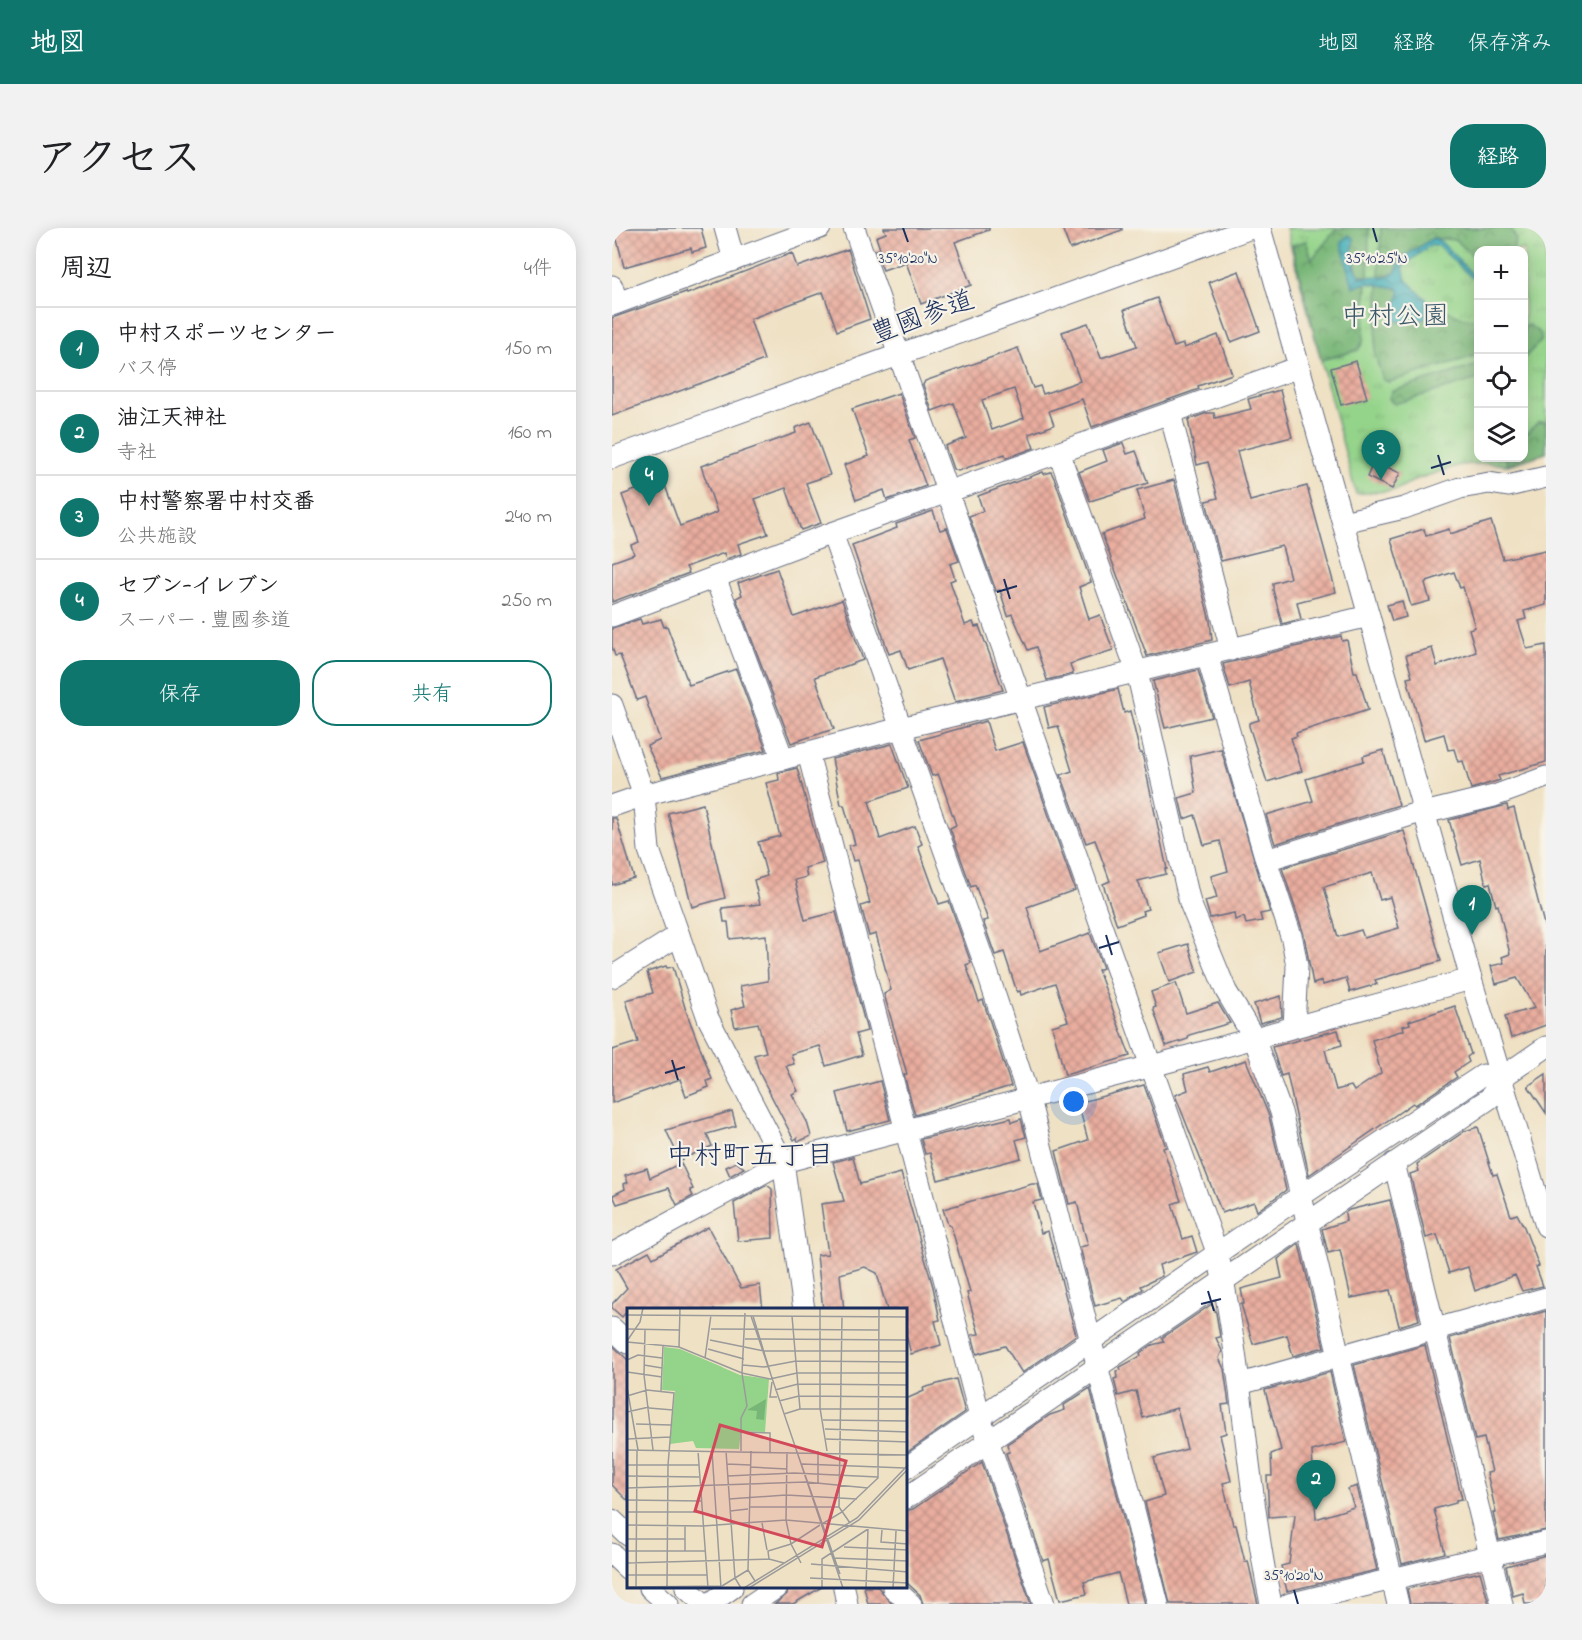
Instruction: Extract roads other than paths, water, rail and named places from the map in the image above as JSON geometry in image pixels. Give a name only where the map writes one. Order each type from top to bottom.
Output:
[{"type":"street","points":[[725,228],[734,260]]},
{"type":"street","points":[[614,298],[734,260],[819,228]]},
{"type":"street","points":[[854,228],[901,354],[1218,1254],[1240,1384],[1257,1538],[1271,1604]]},
{"type":"street","name":"豊國参道","points":[[612,458],[1251,228]]},
{"type":"street","points":[[1260,228],[1471,979],[1546,1226]]},
{"type":"street","points":[[612,616],[832,533],[1299,367]]},
{"type":"street","points":[[1170,413],[1231,650]]},
{"type":"street","points":[[1059,453],[1137,672],[1190,903],[1226,991],[1254,1038],[1281,1112],[1398,1604]]},
{"type":"street","points":[[1342,522],[1404,508],[1460,488],[1489,483],[1508,486],[1546,479]]},
{"type":"street","points":[[832,533],[984,962],[1029,1099],[1158,1604]]},
{"type":"street","points":[[716,577],[783,759]]},
{"type":"street","points":[[612,806],[644,795],[901,729],[1369,616]]},
{"type":"street","points":[[1207,655],[1266,860],[1292,939],[1298,966],[1294,1027]]},
{"type":"street","points":[[612,705],[644,795],[649,850],[708,1018],[783,1162],[804,1308]]},
{"type":"street","points":[[808,753],[980,1417],[1044,1604]]},
{"type":"street","points":[[1266,860],[1424,812],[1494,796],[1546,777]]},
{"type":"street","points":[[612,977],[679,935]]},
{"type":"street","points":[[612,1254],[783,1162],[1029,1099],[1471,979]]},
{"type":"street","points":[[908,1497],[1490,1098],[1501,1078],[1546,1047]]},
{"type":"street","points":[[908,1467],[1302,1195],[1483,1075],[1501,1078]]},
{"type":"street","points":[[1394,1163],[1502,1604]]},
{"type":"street","points":[[1240,1384],[1546,1298]]},
{"type":"street","points":[[612,1328],[627,1342]]},
{"type":"street","points":[[612,1520],[627,1534]]},
{"type":"street","points":[[1289,1604],[1546,1542]]},
{"type":"street","points":[[612,1554],[627,1568]]},
{"type":"street","points":[[652,1589],[668,1604]]},
{"type":"street","points":[[688,1589],[704,1604]]},
{"type":"street","points":[[709,1604],[729,1589]]},
{"type":"street","points":[[752,1604],[773,1589]]},
{"type":"street","points":[[844,1589],[848,1604]]},
{"type":"street","points":[[895,1589],[912,1604]]},
{"type":"water","points":[[1349,235],[1354,239],[1353,259],[1361,277],[1389,276],[1395,273],[1402,258],[1433,238],[1440,241],[1474,277],[1472,278],[1437,245],[1430,245],[1403,267],[1406,280],[1427,300],[1425,319],[1399,322],[1393,318],[1392,311],[1400,295],[1398,288],[1367,283],[1353,287],[1341,242]]},
{"type":"place","name":"中村警察署中村交番","points":[[1381,480]]},
{"type":"place","name":"セブン-イレブン","points":[[649,506]]},
{"type":"place","name":"中村スポーツセンター","points":[[1472,935]]},
{"type":"place","name":"油江天神社","points":[[1316,1510]]},
{"type":"district","name":"中村町五丁目","points":[[750,1154]]},
{"type":"park label","name":"中村公園","points":[[1395,315]]}]
